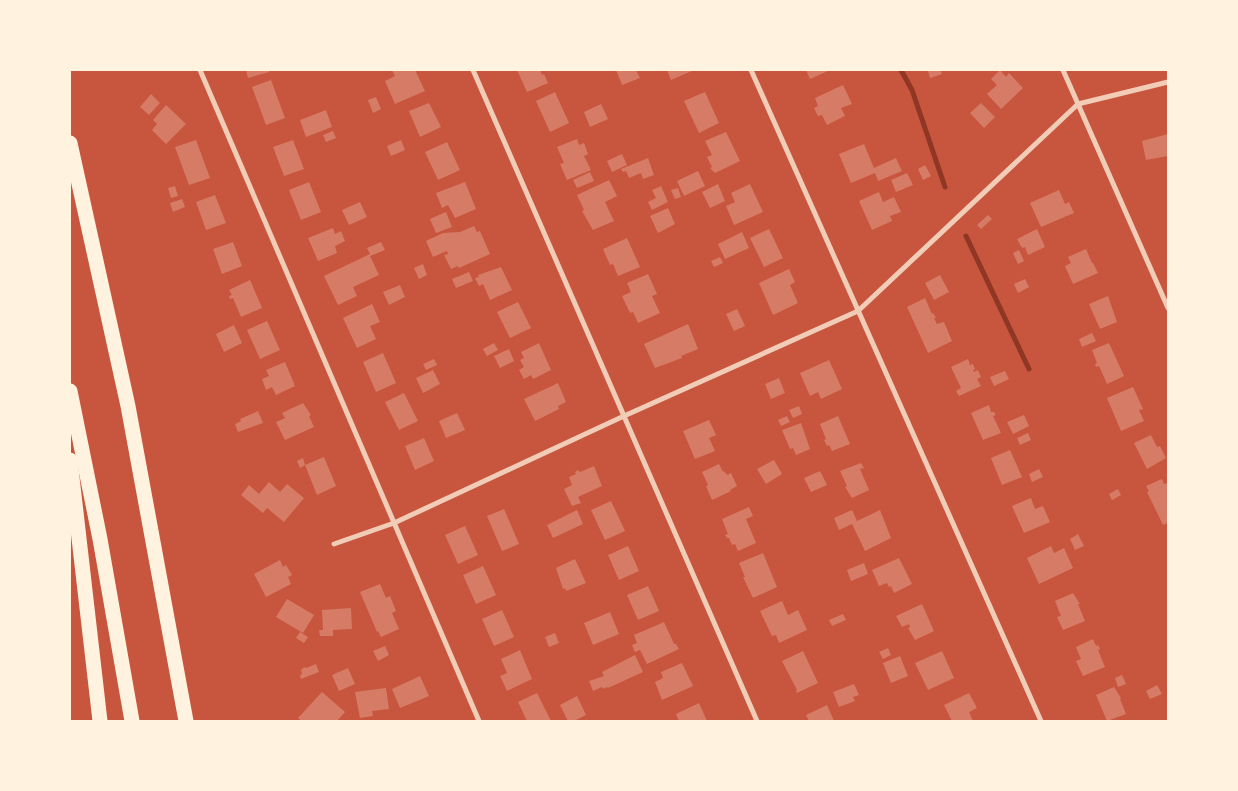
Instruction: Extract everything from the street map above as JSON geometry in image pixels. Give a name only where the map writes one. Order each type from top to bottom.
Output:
[{"type":"highway","points":[[70,143],[128,406],[186,721]]},
{"type":"highway","points":[[70,391],[100,539],[132,721]]},
{"type":"highway","points":[[70,460],[100,721]]},
{"type":"street","points":[[200,70],[394,523],[476,720]]},
{"type":"street","points":[[473,70],[757,721]]},
{"type":"street","points":[[751,70],[1041,721]]},
{"type":"street","points":[[1063,70],[1168,308]]},
{"type":"street","points":[[334,544],[394,523],[624,416],[858,311],[1078,104],[1168,82]]},
{"type":"building","points":[[246,70],[269,70],[269,72],[248,78]]},
{"type":"building","points":[[392,70],[415,70],[425,91],[395,104],[385,81],[395,76]]},
{"type":"building","points":[[517,70],[540,70],[548,83],[527,92]]},
{"type":"building","points":[[616,70],[636,70],[640,78],[622,85]]},
{"type":"building","points":[[667,70],[694,70],[671,80]]},
{"type":"building","points":[[806,70],[830,70],[810,79]]},
{"type":"building","points":[[940,70],[942,74],[930,78],[928,71]]},
{"type":"building","points":[[1000,70],[1006,77],[1009,73],[1023,88],[1001,109],[987,94],[997,85],[991,79]]},
{"type":"building","points":[[271,80],[285,118],[266,125],[252,87]]},
{"type":"building","points":[[843,85],[852,104],[841,108],[845,116],[827,125],[822,115],[818,116],[814,108],[818,106],[815,98]]},
{"type":"building","points":[[555,92],[569,123],[550,132],[536,101]]},
{"type":"building","points":[[705,92],[719,123],[699,133],[684,101]]},
{"type":"building","points":[[151,94],[160,103],[149,115],[140,107]]},
{"type":"building","points":[[376,97],[381,109],[373,113],[368,100]]},
{"type":"building","points":[[429,103],[441,127],[420,137],[409,111]]},
{"type":"building","points":[[981,103],[995,117],[984,128],[970,113]]},
{"type":"building","points":[[601,104],[608,119],[590,127],[584,112]]},
{"type":"building","points":[[166,105],[186,124],[166,144],[152,130],[157,124],[153,120]]},
{"type":"building","points":[[326,110],[332,127],[306,137],[300,120]]},
{"type":"building","points":[[333,131],[336,138],[326,142],[323,135]]},
{"type":"building","points":[[726,132],[740,161],[715,173],[710,168],[712,167],[707,157],[712,155],[705,141]]},
{"type":"building","points":[[1168,134],[1168,156],[1146,160],[1142,141]]},
{"type":"building","points":[[577,139],[579,145],[584,143],[588,154],[584,156],[591,170],[567,180],[560,164],[564,163],[557,147]]},
{"type":"building","points":[[196,140],[210,178],[189,185],[175,147]]},
{"type":"building","points":[[293,140],[304,169],[284,176],[273,147]]},
{"type":"building","points":[[401,140],[405,150],[391,156],[387,146]]},
{"type":"building","points":[[447,142],[460,170],[438,180],[425,152]]},
{"type":"building","points":[[864,144],[874,168],[896,158],[902,171],[878,181],[875,173],[851,183],[839,154]]},
{"type":"building","points":[[622,154],[627,165],[612,172],[607,161]]},
{"type":"building","points":[[648,158],[654,175],[643,179],[641,173],[629,178],[626,171],[623,172],[621,169]]},
{"type":"building","points":[[925,165],[931,176],[923,180],[918,169]]},
{"type":"building","points":[[698,171],[705,186],[684,196],[677,181]]},
{"type":"building","points":[[590,172],[594,181],[577,188],[573,180]]},
{"type":"building","points":[[907,173],[913,185],[896,192],[891,180]]},
{"type":"building","points":[[609,180],[617,196],[605,202],[614,221],[593,230],[582,211],[584,210],[577,195]]},
{"type":"building","points":[[309,182],[321,212],[301,220],[289,190]]},
{"type":"building","points":[[465,182],[476,209],[455,218],[448,205],[442,208],[436,193]]},
{"type":"building","points":[[718,184],[725,201],[710,208],[702,192]]},
{"type":"building","points":[[750,184],[763,212],[734,225],[726,206],[735,202],[731,193]]},
{"type":"building","points":[[175,186],[178,196],[171,198],[168,188]]},
{"type":"building","points":[[661,186],[668,202],[652,210],[648,202],[656,198],[652,190]]},
{"type":"building","points":[[678,188],[681,197],[675,199],[671,190]]},
{"type":"building","points":[[1059,190],[1065,204],[1069,202],[1074,213],[1041,227],[1030,203]]},
{"type":"building","points":[[879,192],[883,202],[894,197],[901,212],[890,216],[892,221],[872,230],[859,201]]},
{"type":"building","points":[[215,195],[226,223],[206,230],[196,202]]},
{"type":"building","points":[[182,199],[185,207],[173,212],[170,203]]},
{"type":"building","points":[[360,202],[367,217],[349,225],[342,210]]},
{"type":"building","points":[[668,208],[675,224],[658,233],[650,216]]},
{"type":"building","points":[[446,212],[452,227],[436,233],[430,219]]},
{"type":"building","points":[[988,215],[992,219],[981,229],[977,225]]},
{"type":"building","points":[[474,226],[477,232],[480,231],[490,254],[459,268],[458,266],[451,269],[444,255],[448,254],[447,251],[433,257],[426,241],[443,233],[460,232]]},
{"type":"building","points":[[333,228],[335,234],[341,231],[345,241],[335,246],[337,253],[318,261],[308,238]]},
{"type":"building","points":[[769,229],[783,258],[764,267],[750,238]]},
{"type":"building","points":[[1037,229],[1045,247],[1028,255],[1025,247],[1022,248],[1017,239]]},
{"type":"building","points":[[742,232],[749,248],[725,259],[718,244]]},
{"type":"building","points":[[627,238],[640,267],[618,276],[613,264],[610,265],[603,249]]},
{"type":"building","points":[[233,242],[242,266],[222,274],[213,249]]},
{"type":"building","points":[[381,242],[385,250],[370,256],[379,275],[353,287],[357,296],[338,305],[324,276],[370,254],[367,248]]},
{"type":"building","points":[[1086,249],[1098,273],[1073,284],[1065,266],[1071,263],[1068,257]]},
{"type":"building","points":[[1019,250],[1024,261],[1018,264],[1013,253]]},
{"type":"building","points":[[720,257],[723,263],[714,267],[711,261]]},
{"type":"building","points":[[423,264],[427,275],[419,279],[414,268]]},
{"type":"building","points":[[501,267],[512,290],[490,300],[483,284],[479,286],[475,278],[479,277],[478,275]]},
{"type":"building","points":[[789,269],[795,282],[790,285],[798,303],[773,315],[759,283]]},
{"type":"building","points":[[469,272],[473,281],[456,288],[452,279]]},
{"type":"building","points":[[648,274],[657,294],[652,296],[660,313],[638,323],[633,312],[630,313],[622,296],[631,292],[627,283]]},
{"type":"building","points":[[940,275],[949,292],[934,300],[925,283]]},
{"type":"building","points":[[1025,279],[1029,287],[1018,293],[1014,284]]},
{"type":"building","points":[[250,280],[262,308],[241,317],[233,298],[230,299],[229,296],[232,295],[229,290]]},
{"type":"building","points":[[400,285],[405,297],[389,305],[383,292]]},
{"type":"building","points":[[1108,296],[1117,322],[1100,329],[1089,304]]},
{"type":"building","points":[[925,298],[932,314],[936,318],[934,318],[937,324],[944,322],[952,341],[928,353],[907,307]]},
{"type":"building","points":[[518,302],[531,328],[510,338],[497,312]]},
{"type":"building","points":[[372,304],[380,322],[370,326],[376,339],[357,348],[343,318]]},
{"type":"building","points":[[737,309],[745,326],[734,331],[726,314]]},
{"type":"building","points":[[267,321],[280,350],[260,359],[247,330]]},
{"type":"building","points":[[688,324],[698,349],[681,356],[682,358],[655,368],[644,344]]},
{"type":"building","points":[[234,325],[242,343],[224,352],[216,334]]},
{"type":"building","points":[[1092,333],[1096,341],[1082,347],[1079,339]]},
{"type":"building","points":[[494,343],[498,350],[487,356],[483,349]]},
{"type":"building","points":[[539,343],[551,370],[533,379],[531,375],[524,379],[519,370],[524,367],[520,360],[524,358],[521,352]]},
{"type":"building","points":[[1109,343],[1124,376],[1107,384],[1099,366],[1096,367],[1095,364],[1097,363],[1092,350]]},
{"type":"building","points":[[509,349],[514,361],[500,368],[494,356]]},
{"type":"building","points":[[383,353],[396,383],[376,392],[363,362]]},
{"type":"building","points":[[434,359],[437,365],[426,370],[423,364]]},
{"type":"building","points":[[968,359],[970,365],[973,364],[974,372],[978,370],[981,377],[977,379],[981,386],[959,396],[956,391],[961,388],[951,367]]},
{"type":"building","points":[[829,360],[842,389],[821,399],[818,392],[810,396],[800,373]]},
{"type":"building","points":[[285,362],[295,386],[276,395],[272,387],[266,390],[262,379],[269,376],[266,370]]},
{"type":"building","points":[[433,370],[440,384],[423,393],[416,378]]},
{"type":"building","points":[[1005,371],[1009,379],[994,386],[990,377]]},
{"type":"building","points":[[779,378],[785,393],[771,399],[765,384]]},
{"type":"building","points":[[558,383],[566,402],[558,406],[559,409],[535,421],[524,399]]},
{"type":"building","points":[[1133,387],[1143,409],[1139,410],[1144,421],[1121,431],[1107,398]]},
{"type":"building","points":[[404,393],[418,421],[399,430],[385,402]]},
{"type":"building","points":[[303,403],[311,415],[309,416],[314,427],[285,440],[276,422],[285,418],[282,413]]},
{"type":"building","points":[[989,405],[991,412],[994,412],[996,415],[993,416],[1001,433],[983,440],[971,413]]},
{"type":"building","points":[[799,406],[802,414],[793,418],[789,410]]},
{"type":"building","points":[[258,411],[263,423],[238,432],[235,424],[241,421],[240,419]]},
{"type":"building","points":[[457,413],[465,430],[446,438],[439,421]]},
{"type":"building","points":[[1024,415],[1029,426],[1013,434],[1007,422]]},
{"type":"building","points":[[787,416],[790,422],[781,426],[778,420]]},
{"type":"building","points":[[838,416],[850,444],[832,451],[824,440],[826,439],[820,424]]},
{"type":"building","points":[[709,420],[716,435],[709,438],[715,451],[695,459],[683,431]]},
{"type":"building","points":[[801,423],[810,449],[796,455],[793,448],[790,449],[782,430]]},
{"type":"building","points":[[1028,433],[1031,440],[1020,445],[1017,438]]},
{"type":"building","points":[[1151,435],[1157,447],[1160,446],[1166,458],[1147,469],[1134,443]]},
{"type":"building","points":[[424,438],[434,461],[415,470],[405,446]]},
{"type":"building","points":[[1010,450],[1022,477],[1002,485],[991,458]]},
{"type":"building","points":[[324,457],[336,486],[317,495],[305,465]]},
{"type":"building","points":[[303,458],[305,465],[300,468],[297,461]]},
{"type":"building","points":[[774,460],[782,474],[766,484],[757,469]]},
{"type":"building","points":[[861,463],[864,468],[860,469],[869,490],[852,498],[845,487],[847,486],[840,471]]},
{"type":"building","points":[[719,464],[727,475],[731,473],[737,486],[712,500],[702,472]]},
{"type":"building","points":[[594,466],[602,486],[578,497],[581,503],[572,506],[564,489],[572,485],[569,477],[576,474],[575,472],[578,470],[580,472]]},
{"type":"building","points":[[1039,469],[1043,477],[1032,482],[1029,474]]},
{"type":"building","points":[[820,471],[827,485],[811,492],[804,478]]},
{"type":"building","points":[[1162,479],[1164,484],[1168,483],[1168,523],[1163,525],[1146,486]]},
{"type":"building","points":[[269,482],[280,492],[287,484],[304,498],[284,522],[267,508],[263,513],[241,495],[249,485],[259,494]]},
{"type":"building","points":[[1118,489],[1121,495],[1112,500],[1109,494]]},
{"type":"building","points":[[1031,498],[1035,509],[1043,506],[1050,522],[1024,533],[1012,506]]},
{"type":"building","points":[[611,501],[625,531],[605,540],[591,510]]},
{"type":"building","points":[[749,507],[753,516],[746,519],[756,543],[738,551],[735,544],[732,545],[729,538],[725,535],[728,534],[722,519]]},
{"type":"building","points":[[504,509],[519,544],[502,551],[487,516]]},
{"type":"building","points":[[577,510],[583,524],[553,538],[547,525]]},
{"type":"building","points":[[852,510],[857,521],[880,510],[891,538],[865,551],[852,524],[839,530],[834,518]]},
{"type":"building","points":[[465,526],[478,555],[458,564],[445,535]]},
{"type":"building","points":[[1078,534],[1084,546],[1075,550],[1070,539]]},
{"type":"building","points":[[628,546],[639,571],[619,580],[608,555]]},
{"type":"building","points":[[1051,546],[1054,553],[1064,548],[1073,568],[1039,584],[1027,558]]},
{"type":"building","points":[[763,553],[777,587],[753,598],[739,563]]},
{"type":"building","points":[[899,558],[912,584],[894,593],[891,586],[889,587],[887,583],[879,586],[872,570]]},
{"type":"building","points":[[575,559],[586,583],[566,591],[565,588],[563,589],[556,568]]},
{"type":"building","points":[[280,560],[283,567],[286,565],[292,575],[288,577],[291,584],[266,597],[254,574]]},
{"type":"building","points":[[864,563],[868,574],[851,581],[847,570]]},
{"type":"building","points":[[483,566],[496,595],[476,604],[463,575]]},
{"type":"building","points":[[380,584],[386,598],[390,596],[396,611],[392,613],[399,629],[381,637],[377,632],[360,592]]},
{"type":"building","points":[[648,586],[659,611],[638,620],[627,595]]},
{"type":"building","points":[[1073,593],[1080,604],[1078,604],[1085,621],[1063,630],[1057,617],[1061,616],[1055,601]]},
{"type":"building","points":[[287,599],[314,615],[303,633],[276,617]]},
{"type":"building","points":[[782,601],[788,615],[798,610],[807,630],[779,643],[776,635],[772,636],[760,611]]},
{"type":"building","points":[[922,604],[934,631],[915,640],[908,628],[910,627],[909,624],[902,627],[896,616]]},
{"type":"building","points":[[351,608],[352,629],[333,630],[333,636],[320,636],[319,630],[323,630],[322,610]]},
{"type":"building","points":[[502,610],[514,637],[494,646],[482,619]]},
{"type":"building","points":[[610,612],[619,634],[593,645],[584,623]]},
{"type":"building","points":[[843,614],[846,620],[832,626],[829,620]]},
{"type":"building","points":[[664,622],[674,644],[679,649],[647,664],[640,650],[635,652],[632,645],[637,643],[634,635]]},
{"type":"building","points":[[300,632],[308,637],[304,643],[296,638]]},
{"type":"building","points":[[555,633],[559,643],[549,647],[545,637]]},
{"type":"building","points":[[1093,639],[1096,646],[1098,645],[1100,649],[1098,650],[1105,667],[1083,676],[1076,661],[1081,659],[1076,647]]},
{"type":"building","points":[[385,646],[389,655],[378,661],[373,651]]},
{"type":"building","points":[[888,648],[891,655],[883,659],[879,652]]},
{"type":"building","points":[[520,650],[532,679],[507,691],[500,676],[507,673],[501,659]]},
{"type":"building","points":[[803,651],[818,683],[797,693],[782,661]]},
{"type":"building","points":[[942,651],[954,678],[928,690],[915,663]]},
{"type":"building","points":[[635,655],[643,672],[608,688],[603,689],[602,687],[593,691],[589,681],[604,676],[602,672]]},
{"type":"building","points":[[900,656],[908,676],[891,683],[883,663]]},
{"type":"building","points":[[682,663],[693,686],[662,700],[655,682],[663,678],[661,672]]},
{"type":"building","points":[[316,664],[319,672],[301,679],[300,675],[303,668]]},
{"type":"building","points":[[348,668],[355,684],[339,691],[332,675]]},
{"type":"building","points":[[1122,675],[1126,684],[1118,687],[1115,678]]},
{"type":"building","points":[[420,676],[429,696],[400,708],[392,689]]},
{"type":"building","points":[[854,684],[859,695],[853,697],[855,701],[839,707],[833,692]]},
{"type":"building","points":[[1157,685],[1162,694],[1150,699],[1146,691]]},
{"type":"building","points":[[1114,687],[1121,698],[1126,714],[1107,721],[1096,695]]},
{"type":"building","points":[[386,688],[389,709],[372,711],[373,716],[360,718],[355,692]]},
{"type":"building","points":[[322,692],[345,712],[337,721],[301,721],[298,718]]},
{"type":"building","points":[[537,693],[551,721],[527,721],[518,702]]},
{"type":"building","points":[[969,693],[977,708],[969,712],[973,721],[952,721],[944,705]]},
{"type":"building","points":[[577,696],[586,715],[574,721],[568,721],[560,705]]},
{"type":"building","points":[[699,703],[707,721],[679,721],[676,714]]},
{"type":"building","points":[[827,705],[834,721],[809,721],[806,715]]},
{"type":"waterway","points":[[901,70],[912,90],[945,187]]},
{"type":"waterway","points":[[966,236],[1029,369]]}]
